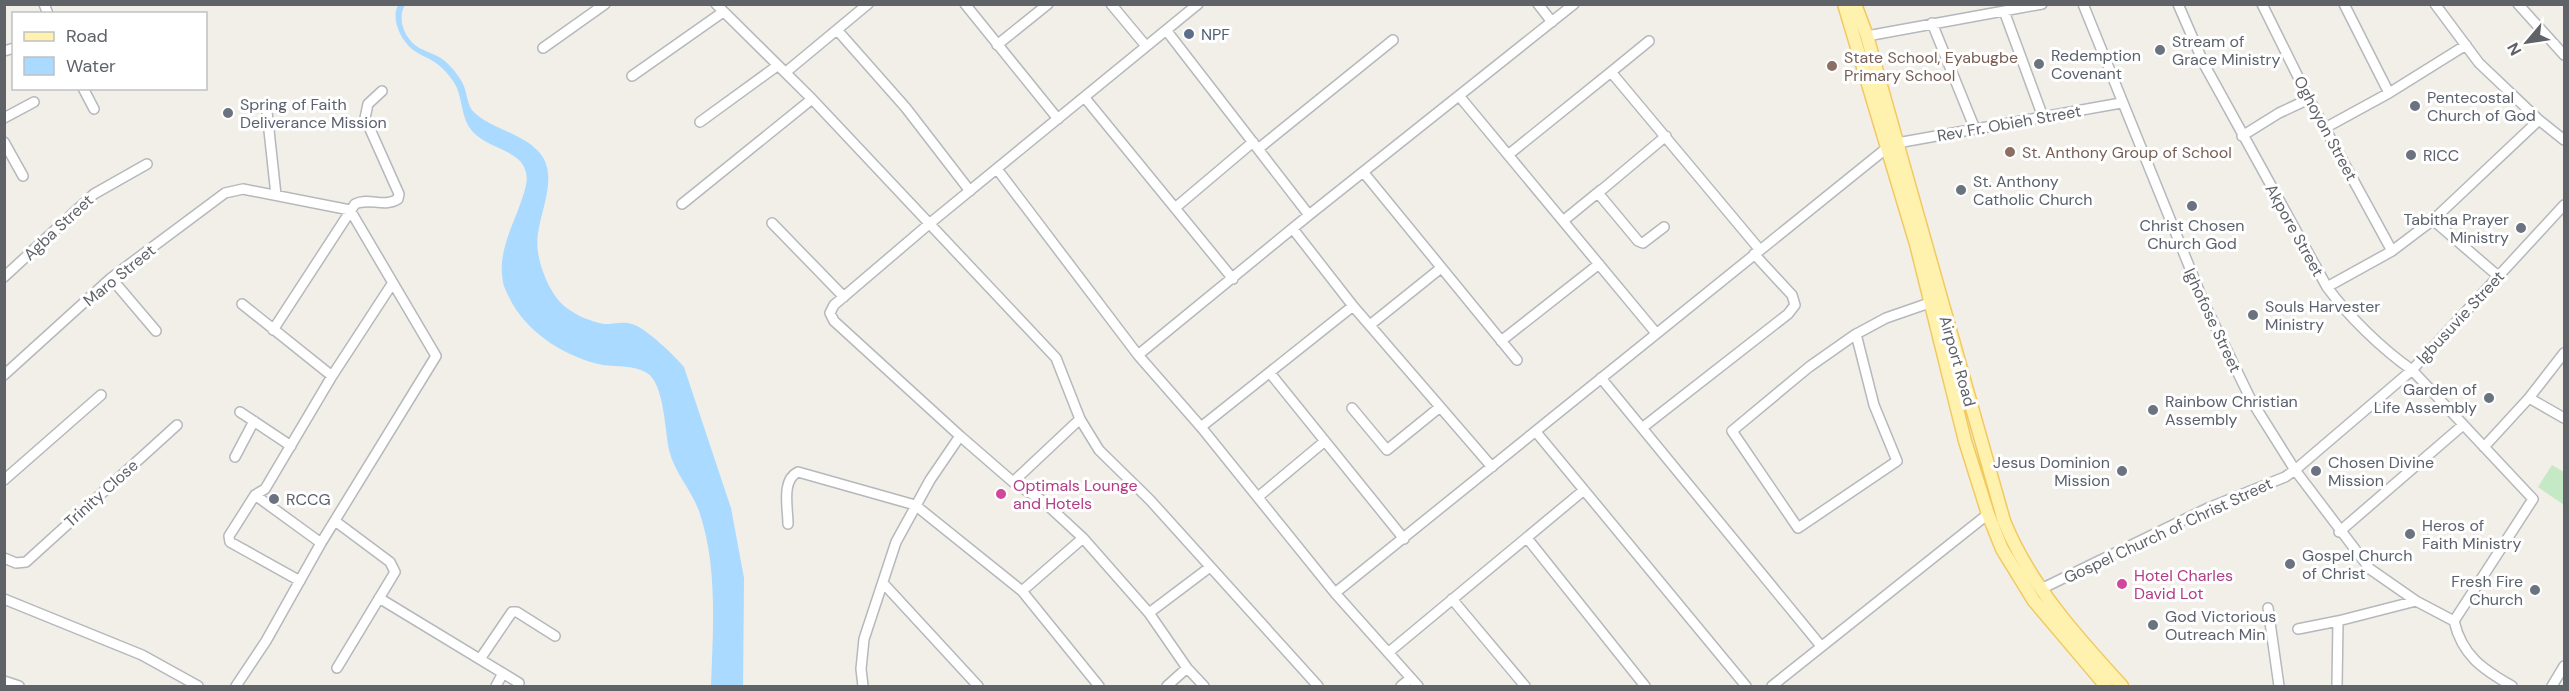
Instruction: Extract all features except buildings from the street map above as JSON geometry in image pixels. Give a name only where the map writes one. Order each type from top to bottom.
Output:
[{"type":"main road","name":"Airport Road","points":[[1844,4],[1893,145]]},
{"type":"main road","name":"Airport Road","points":[[1855,4],[1867,36],[1893,145],[1935,296],[2004,521],[2026,567],[2041,589],[2077,637],[2122,687]]},
{"type":"main road","name":"Airport Road","points":[[1935,296],[1965,441],[1988,514],[2002,549],[2034,601],[2106,687]]},
{"type":"street","points":[[543,48],[605,4]]},
{"type":"street","points":[[716,4],[812,99],[1056,358],[1080,419],[1099,450],[1150,500],[1318,687]]},
{"type":"street","points":[[851,4],[857,13]]},
{"type":"street","points":[[786,72],[868,4]]},
{"type":"street","points":[[965,4],[1058,119]]},
{"type":"street","points":[[997,45],[1048,4]]},
{"type":"street","points":[[1111,4],[1146,46]]},
{"type":"street","points":[[1198,4],[929,224],[834,305],[831,313],[834,321],[960,436],[1013,482],[1043,501],[1083,538],[1149,613],[1186,668],[1204,687]]},
{"type":"street","points":[[1538,4],[1552,22]]},
{"type":"street","points":[[1138,355],[1309,215],[1574,4]]},
{"type":"street","points":[[1867,36],[2042,4]]},
{"type":"street","name":"Ighofose Street","points":[[2083,4],[2121,104],[2204,303],[2251,400],[2295,470],[2339,532],[2370,569],[2416,601],[2454,621]]},
{"type":"street","name":"Akpore Street","points":[[2178,4],[2204,64],[2326,287],[2396,359],[2412,370],[2533,499],[2454,621]]},
{"type":"street","name":"Oghoyon Street","points":[[2262,4],[2309,99],[2392,251]]},
{"type":"street","points":[[2344,4],[2389,93]]},
{"type":"street","points":[[2435,4],[2479,63],[2539,120],[2565,140]]},
{"type":"street","points":[[2518,4],[2565,55]]},
{"type":"street","points":[[2004,11],[2043,117]]},
{"type":"street","points":[[632,76],[723,12]]},
{"type":"street","points":[[1932,23],[1975,129]]},
{"type":"street","points":[[1166,30],[1309,215]]},
{"type":"street","points":[[838,31],[906,108],[970,191]]},
{"type":"street","points":[[1175,208],[1393,40]]},
{"type":"street","points":[[1508,155],[1649,41]]},
{"type":"street","points":[[2325,128],[2389,93],[2466,45]]},
{"type":"street","points":[[700,122],[777,66]]},
{"type":"street","points":[[1611,72],[1666,136],[1792,295],[1795,305],[1788,314],[1642,428]]},
{"type":"street","points":[[84,90],[94,109]]},
{"type":"street","points":[[273,330],[350,210],[359,201],[388,203],[398,199],[399,194],[365,118],[368,104],[382,91]]},
{"type":"street","points":[[1460,97],[1656,333]]},
{"type":"street","points":[[1085,98],[1233,279]]},
{"type":"street","points":[[682,204],[812,99]]},
{"type":"street","points":[[2242,136],[2279,113],[2309,99]]},
{"type":"street","points":[[4,118],[34,102]]},
{"type":"street","name":"Rev Fr. Obieh Street","points":[[1893,145],[2121,104]]},
{"type":"street","points":[[236,687],[266,641],[321,543],[436,356],[350,210],[276,195],[267,112]]},
{"type":"street","points":[[2326,287],[2392,251],[2433,220],[2539,120]]},
{"type":"street","points":[[1664,227],[1647,241],[1642,243],[1638,241],[1598,193],[1666,136]]},
{"type":"street","points":[[4,141],[23,176]]},
{"type":"street","points":[[1335,593],[1893,145]]},
{"type":"street","name":"Agba Street","points":[[4,277],[94,194],[147,164]]},
{"type":"street","points":[[997,169],[1138,355],[1201,427],[1335,593],[1389,651],[1418,687]]},
{"type":"street","points":[[1364,173],[1517,360]]},
{"type":"street","points":[[1563,221],[1605,187]]},
{"type":"street","name":"Maro Street","points":[[4,375],[111,278],[225,193],[243,189],[276,195]]},
{"type":"street","name":"Igbusuvie Street","points":[[2295,470],[2412,370],[2565,205]]},
{"type":"street","points":[[2433,220],[2498,276]]},
{"type":"street","points":[[772,223],[844,297]]},
{"type":"street","points":[[1293,229],[1353,306],[1492,467]]},
{"type":"street","points":[[1501,341],[1599,264]]},
{"type":"street","points":[[1370,325],[1441,268]]},
{"type":"street","points":[[111,278],[156,331]]},
{"type":"street","points":[[300,581],[230,542],[229,536],[255,495],[265,489],[332,376],[392,284]]},
{"type":"street","points":[[1856,334],[1874,405],[1897,461],[1798,528],[1732,431],[1809,367],[1856,334],[1935,296]]},
{"type":"street","points":[[242,304],[332,376]]},
{"type":"street","points":[[1201,427],[1353,306]]},
{"type":"street","points":[[2484,447],[2529,398],[2565,353]]},
{"type":"street","points":[[1270,372],[1404,539]]},
{"type":"street","points":[[1601,378],[1821,646]]},
{"type":"street","points":[[4,480],[101,395]]},
{"type":"street","points":[[2529,398],[2564,418]]},
{"type":"street","points":[[1352,408],[1387,450],[1440,407]]},
{"type":"street","points":[[240,412],[291,446]]},
{"type":"street","points":[[1013,482],[1080,419]]},
{"type":"street","points":[[235,457],[254,422]]},
{"type":"street","points":[[2339,532],[2463,424]]},
{"type":"street","name":"Trinity Close","points":[[4,558],[16,563],[26,562],[177,425]]},
{"type":"street","points":[[1536,432],[1746,687]]},
{"type":"street","points":[[864,686],[861,669],[864,639],[896,542],[915,505],[960,436]]},
{"type":"street","points":[[1258,497],[1325,441]]},
{"type":"street","name":"Gospel Church of Christ Street","points":[[2041,589],[2208,508],[2285,477],[2295,470]]},
{"type":"street","points":[[789,524],[788,483],[791,475],[798,471],[915,505],[1022,591],[1099,687]]},
{"type":"street","points":[[1389,651],[1584,490]]},
{"type":"street","points":[[255,495],[321,543]]},
{"type":"street","points":[[1772,687],[1988,514]]},
{"type":"street","points":[[335,520],[394,566],[395,572],[337,668]]},
{"type":"street","points":[[1022,591],[1083,538]]},
{"type":"street","points":[[1527,538],[1645,687]]},
{"type":"street","points":[[1149,613],[1210,567]]},
{"type":"street","points":[[883,583],[978,687]]},
{"type":"street","points":[[379,598],[519,683]]},
{"type":"street","points":[[1452,599],[1525,687]]},
{"type":"street","points":[[4,600],[142,655],[198,687]]},
{"type":"street","points":[[2298,629],[2416,601]]},
{"type":"street","points":[[2268,608],[2279,687]]},
{"type":"street","points":[[480,659],[512,612],[517,612],[555,636]]},
{"type":"street","points":[[2337,687],[2338,621]]},
{"type":"street","points":[[2454,621],[2459,640],[2478,664],[2512,687]]},
{"type":"street","points":[[2552,687],[2565,666]]},
{"type":"street","points":[[1167,687],[1186,668]]},
{"type":"street","points":[[496,687],[503,673]]},
{"type":"street","points":[[1401,687],[1411,678]]},
{"type":"street","points":[[4,681],[19,687]]},
{"type":"green space","points":[[2552,465],[2564,472],[2564,505],[2538,487]]},
{"type":"water","points":[[398,5],[405,5],[402,21],[408,37],[415,45],[441,58],[452,68],[463,84],[472,110],[486,121],[531,144],[545,162],[548,187],[537,240],[541,265],[556,297],[569,310],[587,319],[605,324],[626,323],[638,327],[660,343],[684,367],[731,508],[744,578],[743,686],[711,686],[713,598],[705,532],[699,511],[672,459],[663,408],[653,378],[642,370],[590,362],[564,351],[539,335],[520,315],[504,287],[502,269],[505,245],[526,185],[525,169],[514,156],[484,141],[469,127],[452,79],[438,65],[412,49],[400,34],[396,22]]},
{"type":"place","name":"NPF","points":[[1189,34]]},
{"type":"place","name":"Stream of Grace Ministry","points":[[2160,50]]},
{"type":"place","name":"Redemption Covenant","points":[[2039,64]]},
{"type":"place","name":"State School, Eyabugbe Primary School","points":[[1832,66]]},
{"type":"place","name":"Pentecostal Church of God","points":[[2415,106]]},
{"type":"place","name":"Spring of Faith Deliverance Mission","points":[[228,113]]},
{"type":"place","name":"St. Anthony Group of School","points":[[2010,152]]},
{"type":"place","name":"RICC","points":[[2411,155]]},
{"type":"place","name":"St. Anthony Catholic Church","points":[[1961,190]]},
{"type":"place","name":"Christ Chosen Church God","points":[[2192,206]]},
{"type":"place","name":"Tabitha Prayer Ministry","points":[[2521,228]]},
{"type":"place","name":"Souls Harvester Ministry","points":[[2253,315]]},
{"type":"place","name":"Garden of Life Assembly","points":[[2489,398]]},
{"type":"place","name":"Rainbow Christian Assembly","points":[[2153,410]]},
{"type":"place","name":"Jesus Dominion Mission","points":[[2122,471]]},
{"type":"place","name":"Chosen Divine Mission","points":[[2316,471]]},
{"type":"place","name":"Optimals Lounge and Hotels","points":[[1001,494]]},
{"type":"place","name":"RCCG","points":[[274,499]]},
{"type":"place","name":"Heros of Faith Ministry","points":[[2410,534]]},
{"type":"place","name":"Gospel Church of Christ","points":[[2290,564]]},
{"type":"place","name":"Hotel Charles David Lot","points":[[2122,584]]},
{"type":"place","name":"Fresh Fire Church","points":[[2535,590]]},
{"type":"place","name":"God Victorious Outreach Min","points":[[2153,625]]}]
